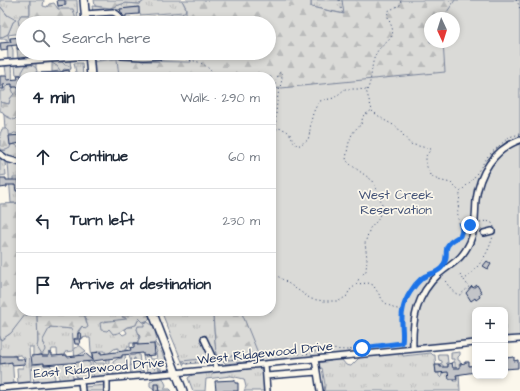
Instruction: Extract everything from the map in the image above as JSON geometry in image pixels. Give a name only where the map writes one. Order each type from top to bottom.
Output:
[{"type":"main road","points":[[84,0],[85,14]]},
{"type":"main road","points":[[90,60],[91,72]]},
{"type":"main road","points":[[154,316],[183,391]]},
{"type":"street","points":[[85,14],[113,12],[118,16]]},
{"type":"street","points":[[0,62],[22,60]]},
{"type":"street","points":[[413,349],[415,313],[422,295],[430,284],[464,253],[471,240],[474,230],[478,187],[484,172],[495,156],[506,146],[520,140]]},
{"type":"street","points":[[0,154],[7,159],[16,162]]},
{"type":"street","points":[[484,233],[492,231]]},
{"type":"street","points":[[204,339],[216,368]]},
{"type":"street","points":[[508,340],[520,339]]},
{"type":"street","name":"West Ridgewood Drive","points":[[176,372],[472,343]]},
{"type":"street","points":[[316,359],[320,391]]},
{"type":"street","points":[[265,364],[267,391]]},
{"type":"street","name":"East Ridgewood Drive","points":[[0,388],[176,372]]},
{"type":"street","points":[[266,376],[317,372]]},
{"type":"street","points":[[106,379],[107,391]]},
{"type":"street","points":[[81,381],[82,391]]},
{"type":"path","points":[[339,0],[342,15]]},
{"type":"path","points":[[400,0],[400,5],[388,11],[387,19],[392,28],[392,35],[376,52],[373,60],[370,83],[366,90],[372,110],[396,128],[410,144],[430,149],[426,156],[426,164],[430,175],[438,180],[451,183],[460,192]]},
{"type":"path","points":[[516,0],[520,11]]},
{"type":"path","points":[[187,60],[197,61],[212,72]]},
{"type":"path","points":[[276,82],[279,73],[281,72],[282,85],[279,91],[276,128],[287,131],[292,135],[297,146],[300,146],[308,140],[310,122],[315,108],[320,101],[334,98],[345,89],[366,90]]},
{"type":"path","points":[[357,284],[359,278],[366,271],[367,258],[365,245],[367,234],[370,228],[377,221],[382,209],[382,204],[373,182],[351,166],[346,158],[352,132],[361,125],[363,116],[372,110]]},
{"type":"path","points":[[444,265],[445,250],[449,243],[460,236],[462,230],[458,219],[460,192],[473,179],[488,156],[509,137],[520,134]]},
{"type":"path","points":[[464,280],[480,264],[492,241],[494,231],[494,226],[492,223],[487,221],[477,223]]},
{"type":"path","points":[[461,225],[472,225]]},
{"type":"path","points":[[402,347],[402,310],[409,295],[423,277],[438,272]]},
{"type":"path","points":[[442,276],[452,292],[460,295],[470,287],[460,275]]},
{"type":"path","points":[[276,276],[311,300],[339,301],[344,298],[357,284],[364,282],[371,283],[384,302],[393,308],[402,310]]},
{"type":"path","points":[[180,363],[183,365],[193,362],[215,363],[227,359],[244,360],[275,353],[306,354],[328,349],[347,350],[402,343]]},
{"type":"green space","points":[[0,0],[30,0],[30,15],[16,16],[16,34],[8,35],[13,50],[13,60],[8,60],[7,39],[0,38],[8,34],[13,22],[0,6]]},
{"type":"green space","points":[[30,0],[44,0],[43,6],[47,7],[49,4],[54,3],[58,9],[73,9],[75,16],[20,16],[30,15]]},
{"type":"green space","points":[[66,0],[77,0],[78,16],[69,16],[58,9],[58,6],[66,4]]},
{"type":"green space","points":[[94,0],[145,0],[140,4],[125,3],[110,8],[95,6]]},
{"type":"green space","points":[[145,0],[182,0],[186,8],[185,12],[140,15],[138,7],[93,13],[92,6],[110,8],[125,3],[140,4]]},
{"type":"green space","points":[[182,0],[311,0],[311,7],[344,14],[342,0],[520,0],[269,359],[226,364],[216,354],[213,316],[276,316],[276,72],[101,72],[100,60],[191,62],[191,60],[276,60],[276,16],[186,16],[186,8]]},
{"type":"green space","points":[[311,0],[342,0],[345,14],[311,7]]},
{"type":"green space","name":"West Creek Reservation","points":[[455,0],[520,0],[520,338],[508,339],[508,307],[472,307],[472,342],[263,363],[260,357],[187,364],[182,361],[258,353],[243,316],[276,316],[276,89],[445,72],[443,48],[460,48],[460,12],[447,12]]},
{"type":"green space","points":[[0,6],[7,15],[16,20],[13,22],[8,34],[0,38]]},
{"type":"green space","points":[[104,14],[115,14],[116,16],[104,16]]},
{"type":"green space","points":[[70,60],[71,69],[63,72],[52,72],[52,62]]},
{"type":"green space","points":[[117,60],[118,72],[90,72],[89,62]]},
{"type":"green space","points":[[54,61],[62,62],[71,67],[70,70],[64,69],[61,72],[57,66],[52,63]]},
{"type":"green space","points":[[36,63],[36,72],[16,72],[16,75],[15,65]]},
{"type":"green space","points":[[74,63],[82,63],[83,72],[76,72]]},
{"type":"green space","points":[[12,65],[12,83],[14,94],[10,99],[9,104],[0,102],[0,91],[5,91],[5,87],[8,86],[5,66]]},
{"type":"green space","points":[[26,65],[32,65],[37,71],[37,72],[22,72]]},
{"type":"green space","points":[[16,87],[16,118],[14,120],[4,115],[3,112],[0,111],[0,102],[9,104],[10,99],[14,94],[12,89]]},
{"type":"green space","points":[[16,110],[16,133],[9,135],[5,129],[4,115],[10,118]]},
{"type":"green space","points":[[2,129],[9,131],[11,141],[10,148],[6,150],[0,150],[0,134]]},
{"type":"green space","points":[[14,144],[16,146],[16,160],[11,159],[0,151],[6,150],[10,145]]},
{"type":"green space","points":[[0,157],[5,160],[6,175],[0,176]]},
{"type":"green space","points":[[8,163],[16,164],[16,178],[13,178],[13,185],[16,186],[16,203],[11,203]]},
{"type":"green space","points":[[16,203],[16,316],[24,316],[11,333],[1,340],[0,336],[0,204]]},
{"type":"green space","points":[[24,316],[37,316],[37,347],[45,345],[42,340],[50,327],[73,329],[73,351],[65,352],[66,355],[61,363],[72,366],[73,380],[59,379],[57,349],[52,349],[49,356],[44,356],[44,365],[50,365],[54,369],[55,380],[34,383],[32,365],[41,364],[42,355],[33,357],[33,347],[29,347],[31,383],[18,384],[17,368],[23,368],[23,365],[25,364],[25,358],[20,355],[12,356],[14,385],[0,386],[0,336],[1,340],[11,333]]},
{"type":"green space","points":[[37,316],[85,316],[88,327],[85,329],[82,326],[78,331],[77,338],[73,339],[72,329],[50,327],[43,340],[45,350],[42,355],[37,347]]},
{"type":"green space","points":[[85,316],[130,316],[126,319],[105,321],[109,329],[118,333],[120,332],[123,335],[127,333],[125,329],[127,327],[132,327],[139,318],[143,322],[147,321],[144,326],[137,329],[140,337],[137,343],[130,343],[130,347],[127,347],[127,350],[125,350],[126,375],[114,376],[113,374],[113,362],[122,358],[121,351],[118,352],[118,348],[109,353],[109,376],[107,375],[105,351],[92,353],[93,361],[95,363],[104,363],[104,377],[95,378],[93,375],[90,338],[81,338],[81,333],[78,333],[87,321]]},
{"type":"green space","points":[[150,316],[149,320],[143,322],[139,318],[136,325],[127,327],[118,333],[113,334],[109,329],[107,331],[101,330],[100,323],[126,319],[122,317]]},
{"type":"green space","points":[[163,316],[213,316],[216,354],[220,359],[183,364]]},
{"type":"green space","points":[[147,322],[153,327],[157,340],[152,346],[138,347],[140,337],[137,329],[138,326],[144,326],[144,323]]},
{"type":"green space","points":[[155,343],[162,353],[164,360],[162,367],[159,370],[159,363],[157,363],[156,368],[154,368],[152,366],[153,362],[146,364],[143,356],[149,355],[150,359],[157,359],[157,352],[154,345]]},
{"type":"green space","points":[[78,344],[86,351],[77,356],[77,361],[87,360],[87,362],[90,363],[90,378],[79,379],[76,376],[74,348],[78,347]]},
{"type":"green space","points":[[460,352],[458,360],[460,361],[461,374],[459,374],[460,391],[324,391],[325,385],[322,368],[318,369],[318,363],[331,361],[332,359],[342,360],[346,365],[351,366],[359,358],[364,356],[402,353],[403,356],[431,353],[435,355],[436,373],[439,373],[441,378],[442,373],[444,373],[443,365],[439,364],[442,363],[442,361],[439,360],[438,354],[447,354],[448,363],[446,363],[448,364],[449,379],[457,381],[457,368],[455,368],[455,362],[451,363],[454,359],[451,359],[451,353]]},
{"type":"green space","points":[[139,354],[140,363],[136,363],[134,358],[133,364],[130,366],[131,361],[129,356]]},
{"type":"green space","points":[[135,357],[136,363],[140,363],[143,366],[141,370],[144,371],[143,373],[131,374],[130,366],[133,364]]},
{"type":"green space","points":[[153,362],[154,368],[156,368],[156,363],[159,363],[159,370],[163,369],[161,371],[147,372],[148,370],[146,364]]},
{"type":"green space","points":[[258,367],[261,369],[263,374],[265,391],[244,391],[246,387],[244,379],[231,376],[206,379],[205,391],[193,391],[188,378],[198,373]]},
{"type":"green space","points":[[163,378],[166,385],[164,389],[170,389],[172,391],[157,391],[150,386],[150,382],[154,379]]},
{"type":"green space","points":[[105,385],[105,391],[84,391],[84,387]]},
{"type":"building","points":[[57,0],[65,0],[65,5],[58,6]]},
{"type":"building","points":[[139,7],[139,14],[123,16],[120,9]]},
{"type":"building","points":[[10,38],[16,38],[16,45],[7,46],[7,50],[1,51],[0,43],[11,42]]},
{"type":"building","points":[[0,76],[7,76],[7,80],[16,79],[16,87],[12,87],[12,84],[3,85],[4,89],[0,89]]},
{"type":"building","points":[[16,135],[16,144],[10,145],[9,136]]},
{"type":"building","points":[[0,178],[6,178],[6,180],[16,180],[16,191],[15,185],[7,185],[7,187],[0,188]]},
{"type":"building","points":[[487,261],[491,264],[488,269],[483,266]]},
{"type":"building","points":[[477,285],[482,293],[476,300],[475,298],[471,301],[466,293],[472,286],[473,288]]},
{"type":"building","points":[[78,333],[81,333],[82,339],[79,339],[80,344],[75,344],[74,339],[78,339]]},
{"type":"building","points":[[134,343],[137,343],[137,345],[154,344],[155,355],[143,356],[143,353],[122,355],[122,357],[93,361],[44,365],[44,363],[32,364],[31,356],[49,356],[49,353],[52,353],[52,356],[67,355],[67,357],[84,355],[85,353],[93,360],[92,353],[101,352],[101,354],[131,350],[130,348],[134,347]]},
{"type":"building","points":[[0,356],[16,356],[16,359],[24,359],[25,364],[12,365],[12,362],[0,364]]},
{"type":"building","points":[[514,357],[514,361],[518,360],[518,368],[508,369],[508,358]]},
{"type":"building","points":[[469,362],[469,366],[472,366],[472,372],[456,375],[457,379],[449,379],[448,372],[436,373],[435,365],[440,365],[440,367],[448,367],[448,364],[452,363],[453,368],[460,368],[460,364]]},
{"type":"building","points":[[235,380],[235,383],[238,383],[238,391],[216,391],[215,381]]},
{"type":"building","points":[[154,384],[159,384],[160,391],[154,391]]},
{"type":"route","points":[[362,348],[402,343],[402,310],[409,295],[423,277],[438,272],[441,269],[445,261],[445,250],[449,243],[460,236],[462,230],[461,225],[470,225]]}]
